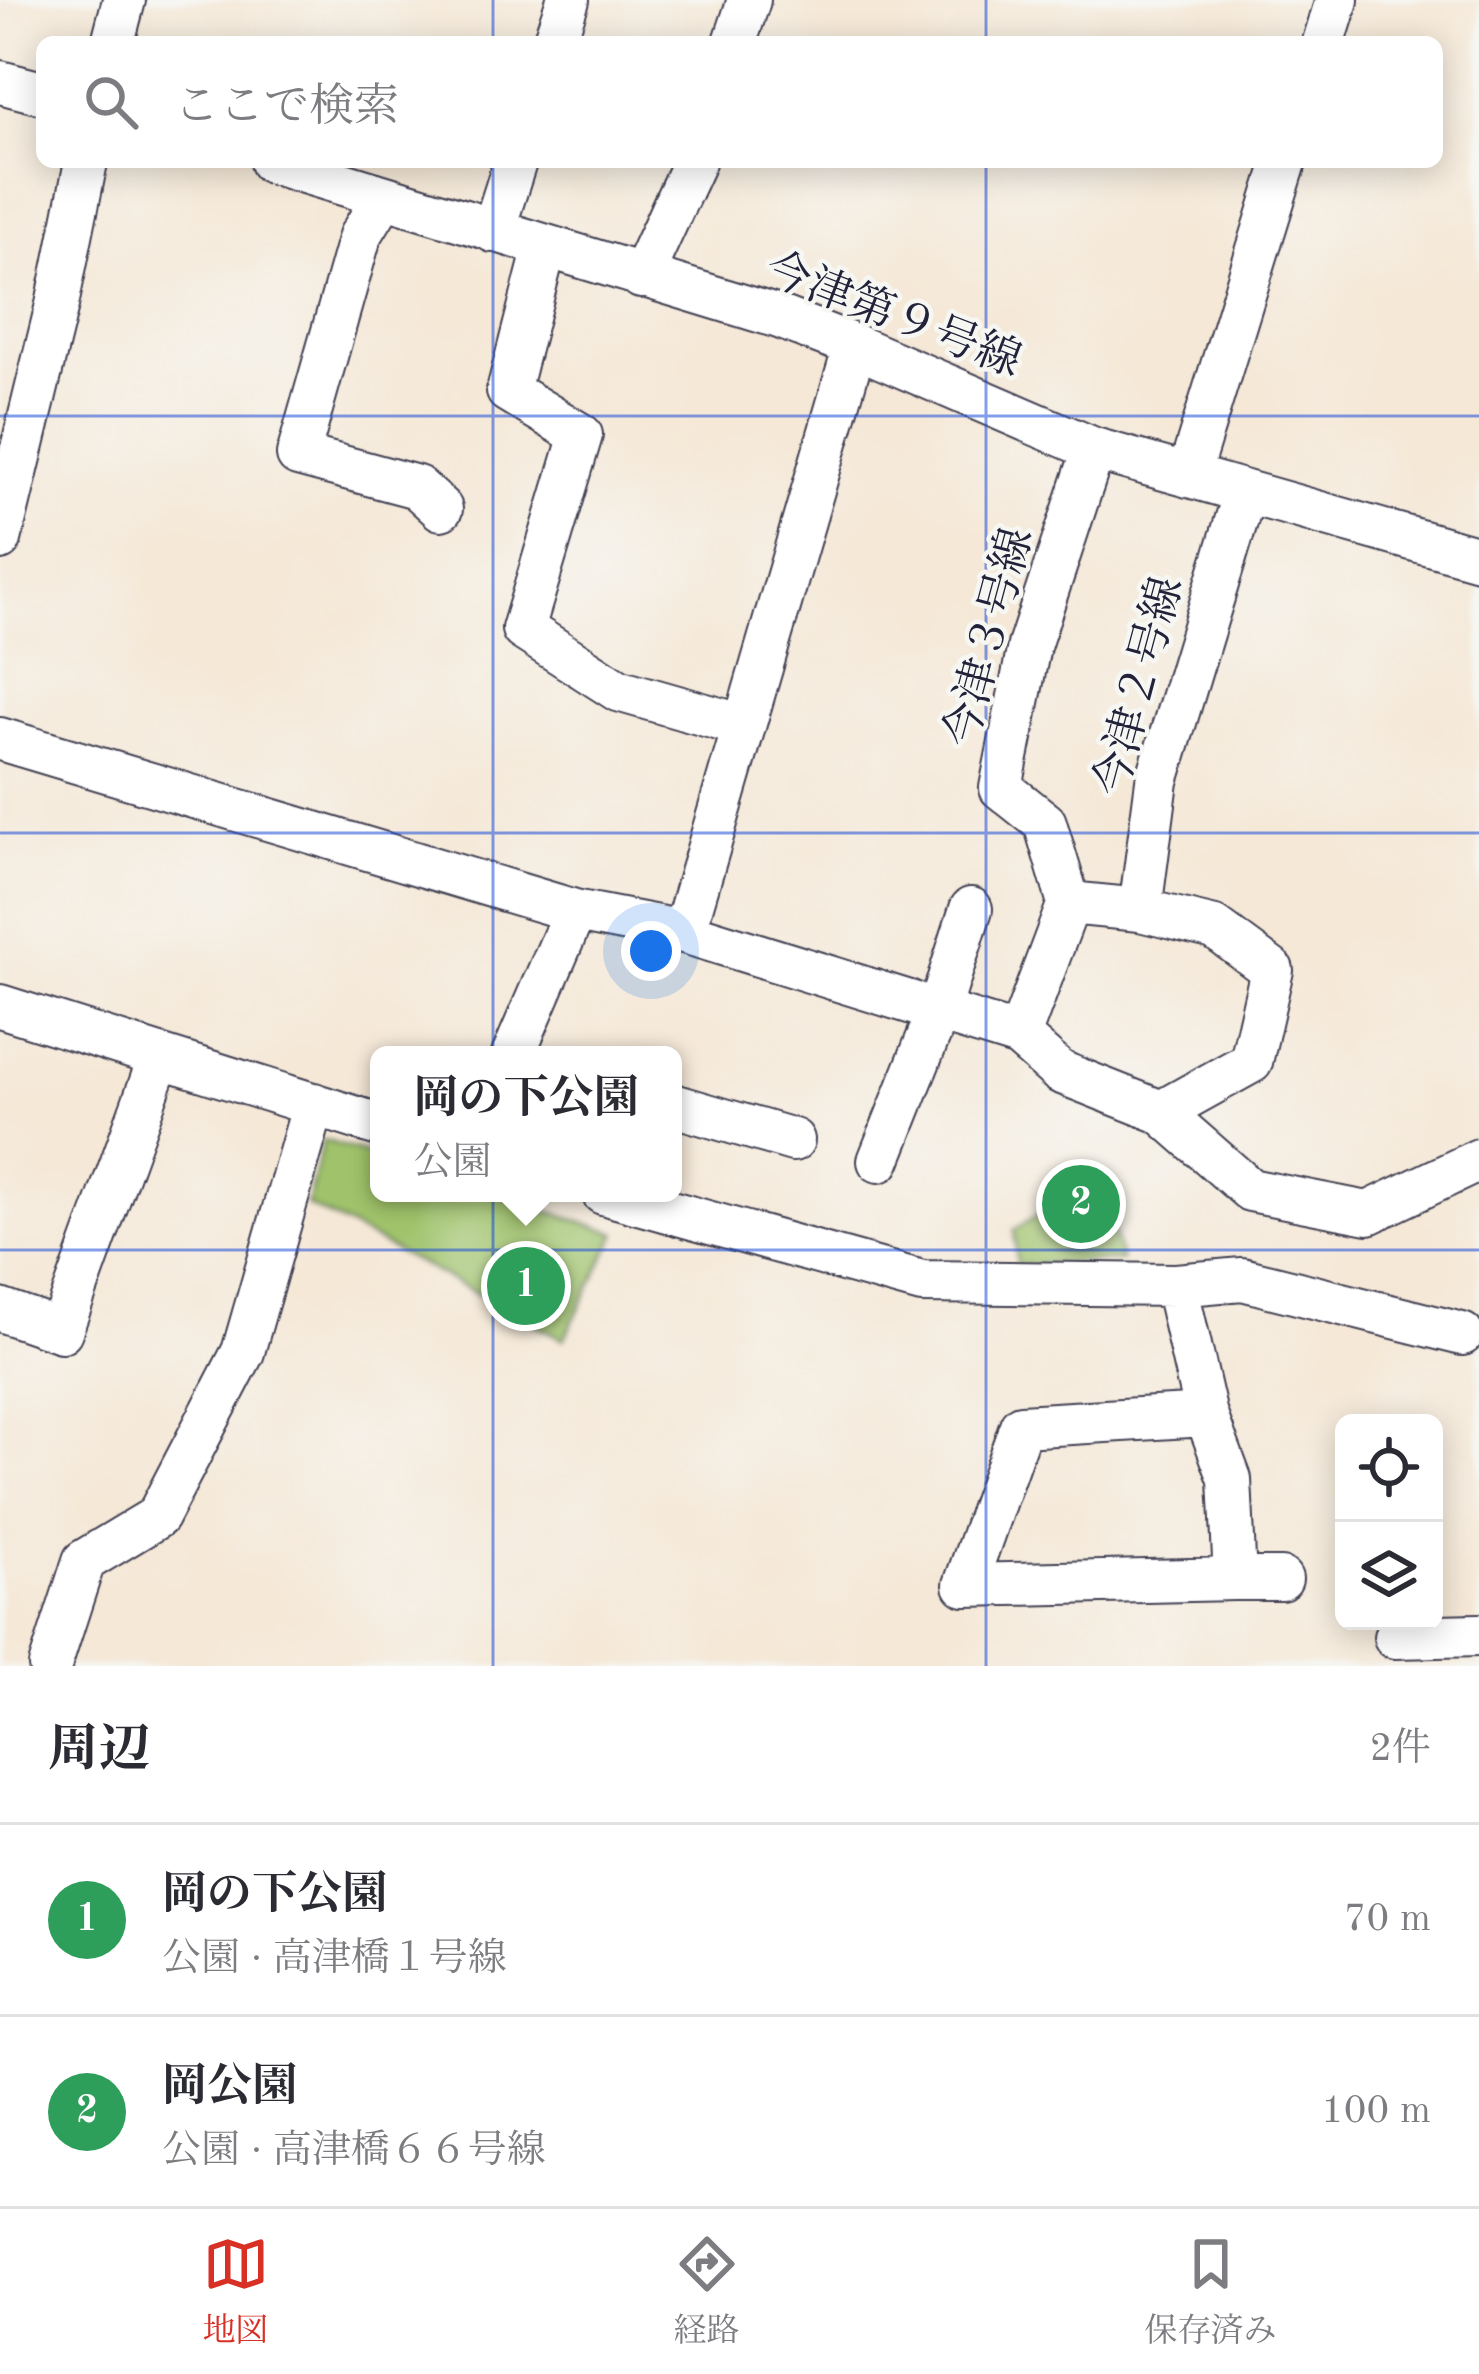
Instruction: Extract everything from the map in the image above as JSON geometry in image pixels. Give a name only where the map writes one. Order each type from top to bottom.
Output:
[{"type":"street","points":[[115,36],[124,0]]},
{"type":"street","points":[[556,36],[568,0]]},
{"type":"street","points":[[737,36],[749,0]]},
{"type":"street","points":[[1326,36],[1337,0]]},
{"type":"street","points":[[0,82],[36,91]]},
{"type":"street","points":[[0,539],[85,168]]},
{"type":"street","name":"今津第９号線","points":[[290,168],[779,317],[1094,449],[1479,558]]},
{"type":"street","points":[[493,231],[513,168]]},
{"type":"street","points":[[640,277],[691,168]]},
{"type":"street","points":[[1188,476],[1283,168]]},
{"type":"street","points":[[384,197],[360,236],[298,455],[417,487],[441,509]]},
{"type":"street","points":[[545,247],[508,392],[581,435],[524,628],[618,690],[744,726]]},
{"type":"street","points":[[684,932],[855,346]]},
{"type":"street","name":"今津３号線","points":[[1069,903],[1045,824],[1001,788],[1029,646],[1094,449]]},
{"type":"street","name":"今津２号線","points":[[1140,910],[1157,781],[1245,492]]},
{"type":"street","points":[[0,739],[575,911],[684,932],[1019,1036],[1060,1072],[1161,1112],[1250,1190],[1368,1213],[1479,1160]]},
{"type":"street","points":[[1019,1036],[1069,903],[1140,910],[1215,928],[1272,970],[1251,1062],[1161,1112]]},
{"type":"street","points":[[879,1161],[939,1010],[971,909]]},
{"type":"street","points":[[517,1046],[575,911]]},
{"type":"street","points":[[1,1009],[370,1122]]},
{"type":"street","points":[[0,1310],[61,1331],[160,1057]]},
{"type":"street","points":[[50,1666],[84,1561],[157,1517],[243,1352],[314,1104]]},
{"type":"street","points":[[682,1108],[793,1140]]},
{"type":"street","points":[[635,1202],[922,1282],[1176,1285],[1242,1280],[1462,1334]]},
{"type":"street","points":[[1176,1285],[1206,1415],[1230,1479],[1235,1579]]},
{"type":"street","points":[[1206,1415],[1021,1426],[965,1585],[1281,1579]]},
{"type":"street","points":[[1395,1636],[1479,1635]]},
{"type":"green space","points":[[323,1140],[370,1154],[370,1202],[519,1202],[617,1233],[564,1339],[307,1205]]},
{"type":"green space","points":[[1098,1178],[1121,1260],[1017,1265],[1014,1230]]},
{"type":"place","name":"岡公園","points":[[1081,1204]]},
{"type":"place","name":"岡の下公園","points":[[526,1286]]}]
